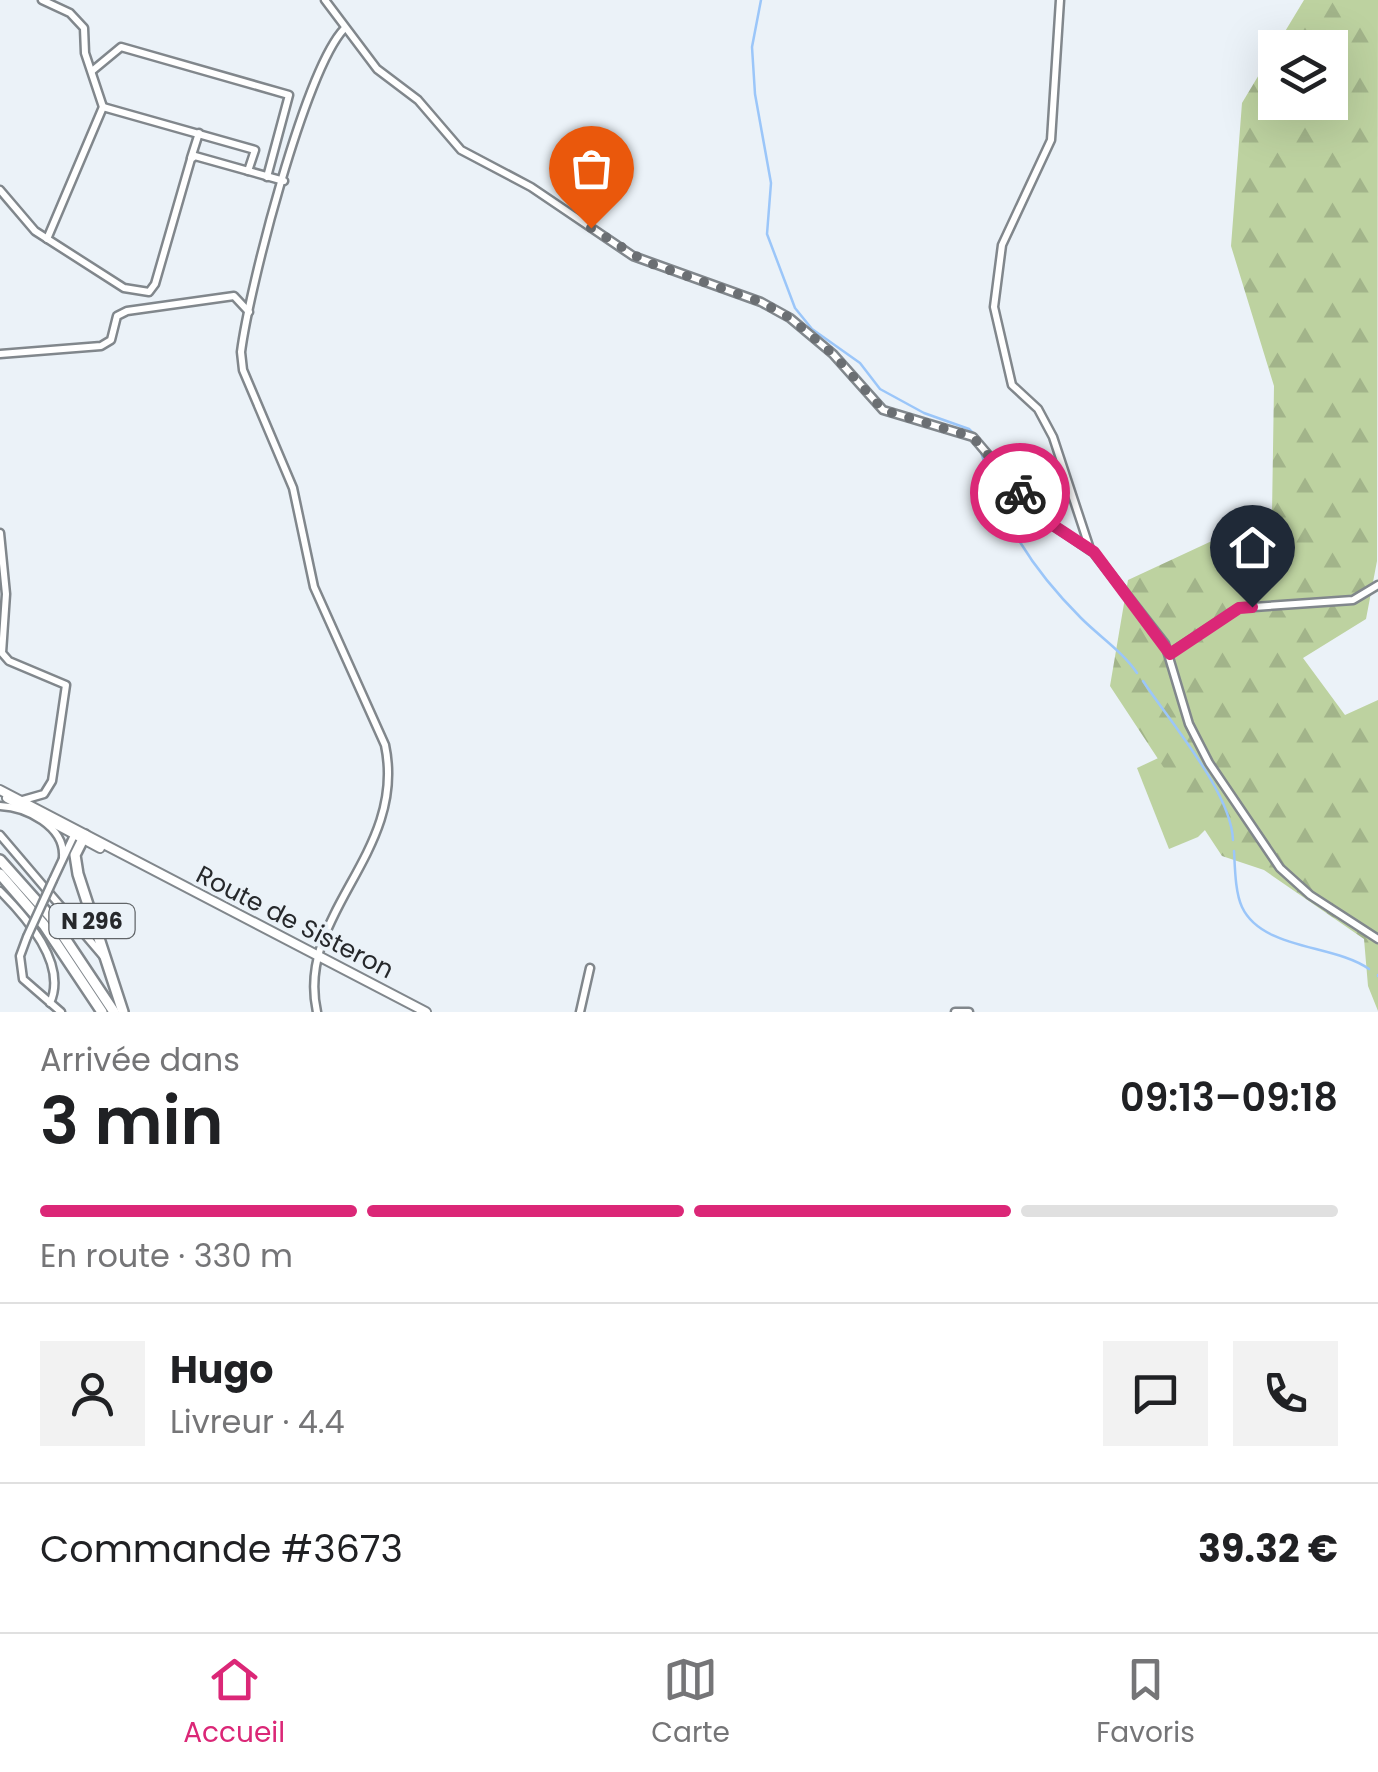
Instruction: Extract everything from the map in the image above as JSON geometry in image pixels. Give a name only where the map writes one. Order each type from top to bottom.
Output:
[{"type":"highway","name":"N 296","points":[[80,835],[76,865],[123,1012]]},
{"type":"highway","points":[[0,860],[50,916],[114,1012]]},
{"type":"highway","points":[[0,874],[44,924],[102,1012]]},
{"type":"main road","name":"Route de Sisteron","points":[[0,792],[22,800],[80,835]]},
{"type":"main road","name":"Route de Sisteron","points":[[0,792],[426,1012]]},
{"type":"street","points":[[42,0],[79,21],[103,107],[48,239]]},
{"type":"street","points":[[324,0],[377,69],[418,100],[461,150],[531,187],[633,256],[761,302],[790,318],[833,354],[883,410],[976,440],[1042,518],[1089,547]]},
{"type":"street","points":[[1060,0],[1053,129],[1041,169],[1002,245],[994,307],[1012,386],[1038,409],[1053,437],[1089,547],[1170,654],[1189,724],[1210,764],[1270,856],[1310,895],[1378,939]]},
{"type":"street","points":[[318,1012],[317,955],[381,828],[389,764],[379,731],[314,587],[294,488],[243,370],[241,352],[284,181],[319,68],[344,29]]},
{"type":"street","points":[[92,70],[121,48],[289,95],[267,177]]},
{"type":"street","points":[[103,107],[255,150],[248,171]]},
{"type":"street","points":[[0,190],[35,231],[124,288],[149,292],[199,133]]},
{"type":"street","points":[[191,160],[196,156],[284,181]]},
{"type":"street","points":[[0,354],[101,346],[111,340],[116,316],[126,311],[234,296],[250,312]]},
{"type":"street","points":[[0,534],[6,594],[2,653],[9,661],[66,685],[52,780],[44,794],[22,800]]},
{"type":"street","points":[[1170,654],[1239,608],[1353,600],[1378,585]]},
{"type":"street","points":[[0,806],[52,828],[62,841],[63,857]]},
{"type":"street","points":[[0,835],[103,957]]},
{"type":"street","points":[[62,1012],[30,988],[21,974],[20,956],[63,857],[80,835]]},
{"type":"street","points":[[0,892],[25,919],[52,966],[55,988],[50,1004]]},
{"type":"street","points":[[580,1012],[590,968]]},
{"type":"street","points":[[955,1012],[968,1012]]},
{"type":"green space","points":[[1304,0],[1378,0],[1377,561],[1366,619],[1303,658],[1345,715],[1378,700],[1378,1011],[1368,986],[1364,939],[1264,870],[1222,856],[1110,686],[1128,580],[1272,513],[1274,386],[1231,246],[1242,103],[1258,76],[1258,120],[1348,120],[1348,30],[1286,30]]},
{"type":"green space","points":[[1169,753],[1210,825],[1198,837],[1169,849],[1137,768]]},
{"type":"waterway","points":[[761,0],[752,47],[755,94],[771,183],[767,234],[795,308],[812,329],[860,363],[880,389],[924,413],[969,429],[979,439]]},
{"type":"waterway","points":[[981,452],[1008,521],[1033,561],[1063,599],[1137,673]]},
{"type":"waterway","points":[[1143,681],[1211,779],[1230,821],[1233,840]]},
{"type":"waterway","points":[[1234,851],[1238,894],[1252,921],[1282,939],[1369,969]]},
{"type":"way so far","points":[[591,228],[644,261],[728,289],[790,318],[833,354],[883,410],[973,437],[1020,493]]},
{"type":"route","points":[[1020,493],[1042,518],[1094,552],[1170,654],[1239,608],[1252,607]]}]
